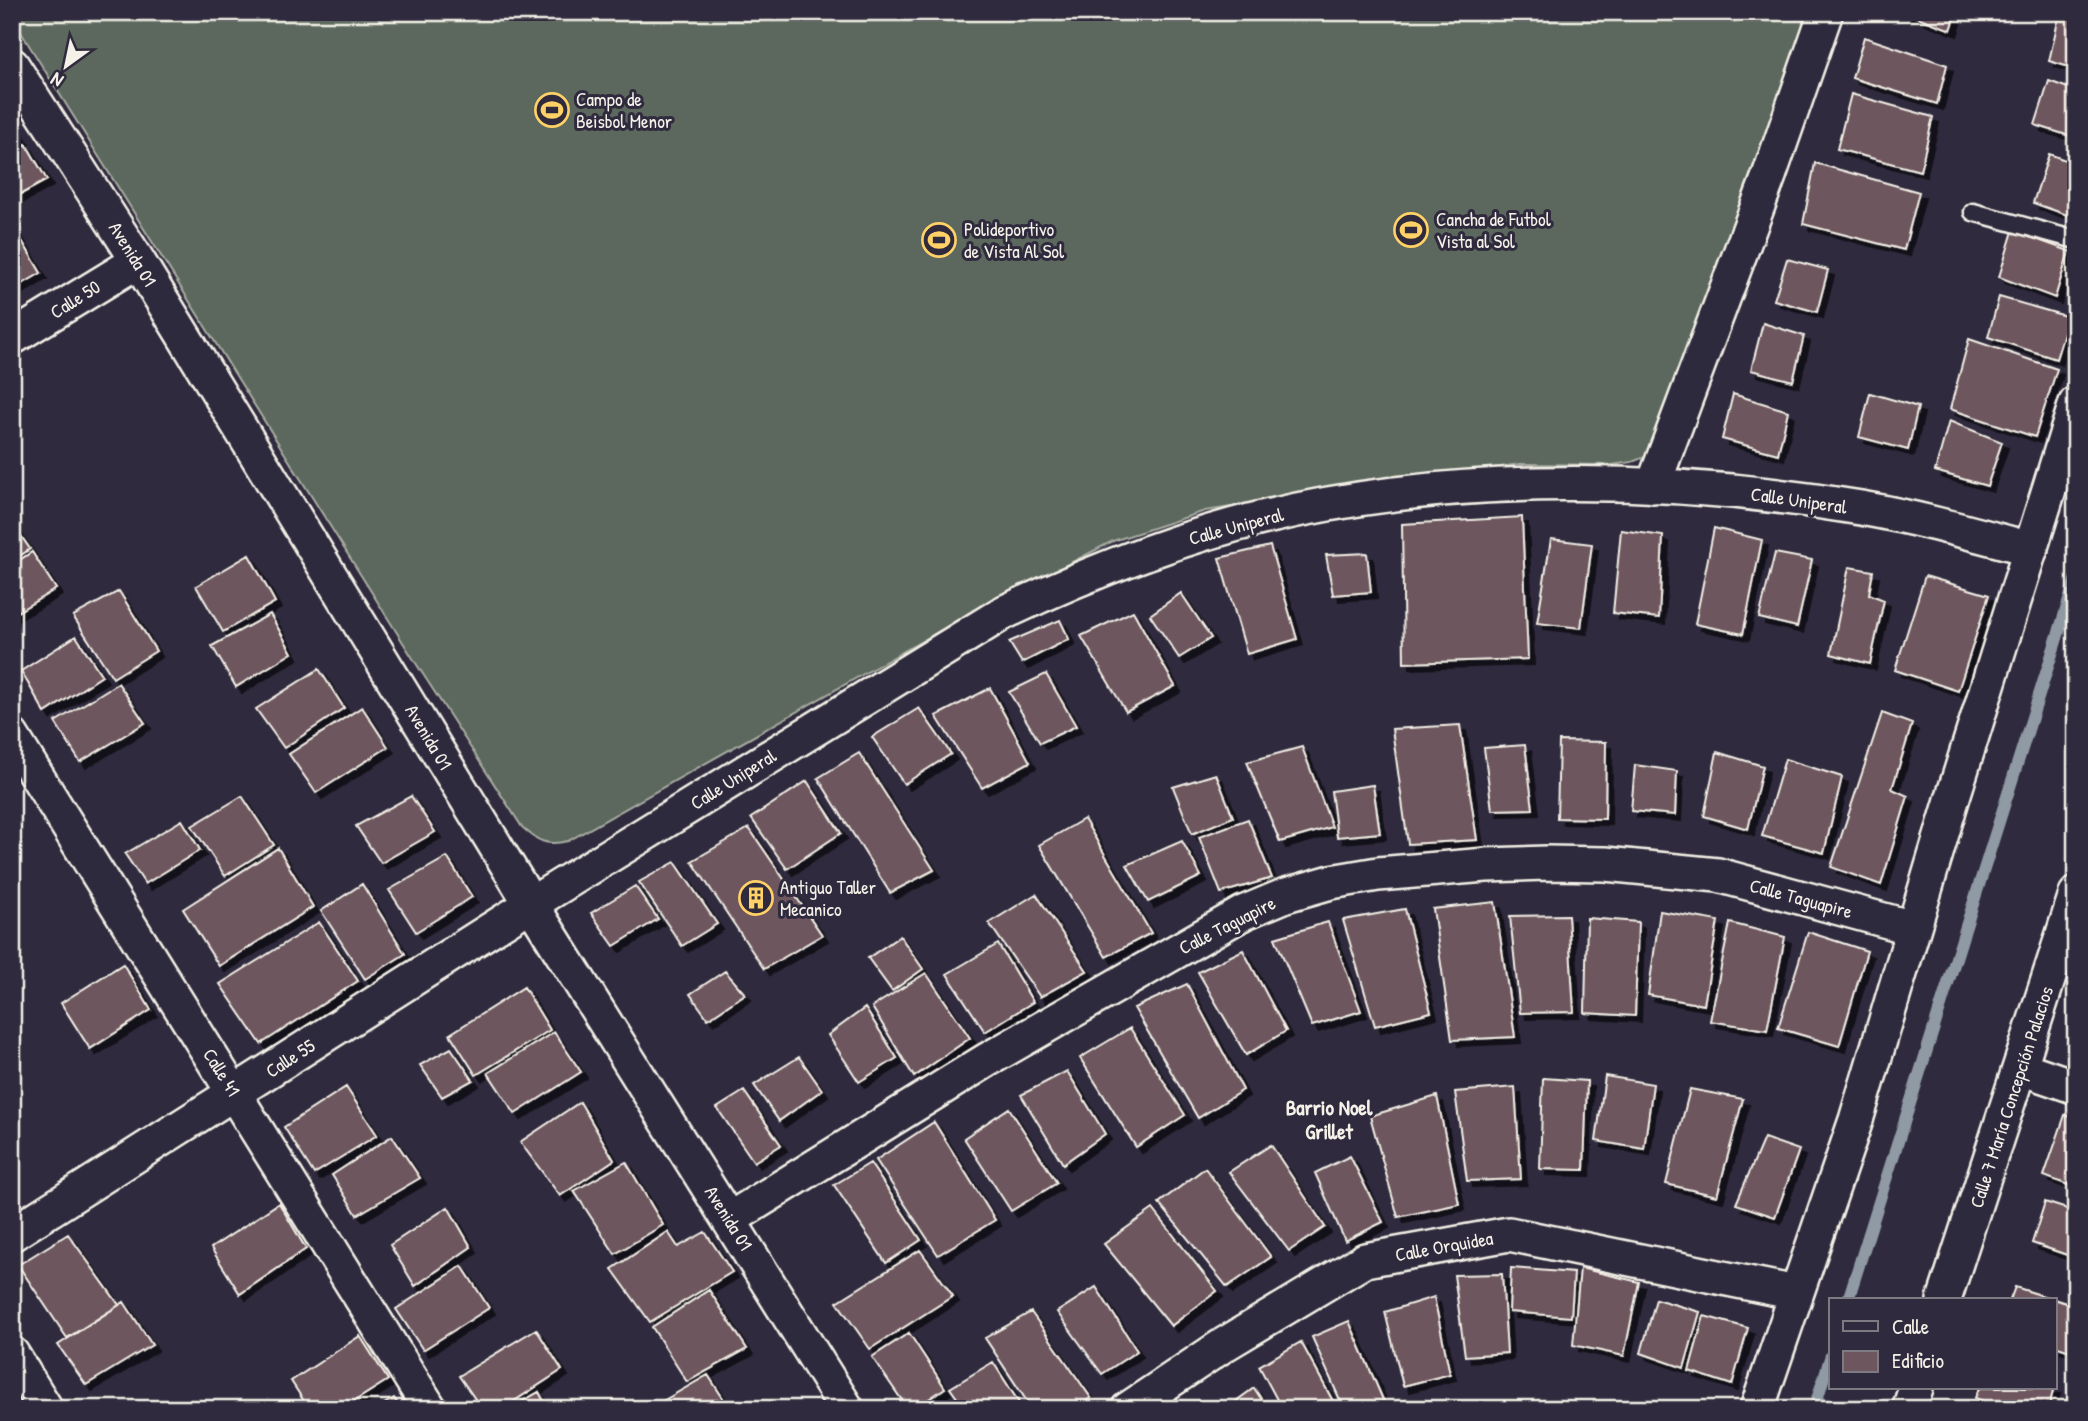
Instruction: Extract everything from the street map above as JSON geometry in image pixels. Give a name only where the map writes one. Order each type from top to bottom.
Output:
[{"type":"street","points":[[1653,486],[1769,176],[1826,12]]},
{"type":"street","name":"Avenida 01","points":[[12,65],[138,261],[531,904],[847,1409]]},
{"type":"street","name":"Calle 50","points":[[12,338],[138,261]]},
{"type":"street","points":[[1757,1409],[1856,1120],[2076,403]]},
{"type":"street","name":"Calle Uniperal","points":[[531,904],[1003,613],[1066,583],[1131,557],[1267,516],[1409,493],[1481,487],[1580,483],[1679,486],[1779,495],[1864,509],[2031,549]]},
{"type":"street","name":"Calle 41","points":[[12,736],[430,1409]]},
{"type":"street","name":"Calle Taguapire","points":[[730,1219],[987,1060],[1243,913],[1286,895],[1331,882],[1378,874],[1486,865],[1546,863],[1661,868],[1718,875],[1913,928]]},
{"type":"street","name":"Calle 7 María Concepción Palacios","points":[[1945,1298],[2076,894]]},
{"type":"street","name":"Calle 55","points":[[12,1234],[531,904]]},
{"type":"street","points":[[2021,1068],[2076,1087]]},
{"type":"street","name":"Calle Orquidea","points":[[1128,1409],[1225,1345],[1365,1260],[1508,1234],[1797,1293]]},
{"type":"street","points":[[12,1354],[46,1409]]},
{"type":"street","points":[[1909,1409],[1915,1390]]},
{"type":"lane","points":[[1973,212],[2076,240]]},
{"type":"green space","name":"Polideportivo de Vista Al Sol","points":[[12,12],[1808,12],[1655,444],[1645,457],[1612,465],[1520,464],[1205,511],[1113,541],[961,619],[568,841],[548,843],[522,827],[419,668],[12,18]]},
{"type":"building","points":[[1904,12],[1957,12],[1951,30]]},
{"type":"building","points":[[2060,12],[2076,17],[2076,69],[2049,61]]},
{"type":"building","points":[[1864,37],[1947,65],[1937,104],[1852,78]]},
{"type":"building","points":[[2049,81],[2076,91],[2076,138],[2035,125]]},
{"type":"building","points":[[1851,94],[1933,117],[1920,171],[1837,149]]},
{"type":"building","points":[[12,121],[23,138],[12,144]]},
{"type":"building","points":[[26,144],[47,180],[12,199],[12,152]]},
{"type":"building","points":[[2049,154],[2076,164],[2076,218],[2033,203]]},
{"type":"building","points":[[1815,163],[1919,192],[1904,250],[1803,224]]},
{"type":"building","points":[[12,224],[41,273],[12,290]]},
{"type":"building","points":[[2013,231],[2069,251],[2055,298],[1999,277]]},
{"type":"building","points":[[1787,259],[1828,270],[1817,312],[1774,300]]},
{"type":"building","points":[[1999,297],[2069,317],[2056,359],[1988,337]]},
{"type":"building","points":[[1763,323],[1804,336],[1793,381],[1751,370]]},
{"type":"building","points":[[1969,339],[2057,369],[2035,437],[1950,409]]},
{"type":"building","points":[[1870,393],[1918,407],[1908,450],[1859,437]]},
{"type":"building","points":[[1733,394],[1788,411],[1778,454],[1722,439]]},
{"type":"building","points":[[1949,421],[2002,442],[1987,486],[1935,471]]},
{"type":"building","points":[[1522,517],[1528,659],[1404,663],[1402,524]]},
{"type":"building","points":[[12,523],[30,549],[12,561]]},
{"type":"building","points":[[1714,528],[1762,540],[1743,634],[1695,624]]},
{"type":"building","points":[[1621,530],[1663,536],[1659,618],[1613,613]]},
{"type":"building","points":[[1551,539],[1592,544],[1581,628],[1537,623]]},
{"type":"building","points":[[1270,546],[1297,639],[1247,654],[1219,558]]},
{"type":"building","points":[[32,552],[56,589],[12,615],[12,565]]},
{"type":"building","points":[[1367,553],[1371,592],[1333,595],[1326,555]]},
{"type":"building","points":[[1775,553],[1812,560],[1797,627],[1759,618]]},
{"type":"building","points":[[249,555],[275,602],[223,632],[196,586]]},
{"type":"building","points":[[1849,567],[1873,571],[1869,594],[1884,600],[1870,664],[1831,654]]},
{"type":"building","points":[[1925,576],[1989,595],[1958,691],[1895,670]]},
{"type":"building","points":[[119,591],[156,651],[113,678],[73,616]]},
{"type":"building","points":[[1181,593],[1211,638],[1179,658],[1150,615]]},
{"type":"building","points":[[1133,611],[1175,686],[1126,712],[1081,636]]},
{"type":"building","points":[[270,614],[292,653],[236,687],[212,646]]},
{"type":"building","points":[[1060,620],[1069,639],[1022,663],[1009,642]]},
{"type":"building","points":[[76,636],[102,676],[45,713],[21,671]]},
{"type":"building","points":[[319,669],[344,708],[284,748],[256,709]]},
{"type":"building","points":[[1046,674],[1076,726],[1040,743],[1009,692]]},
{"type":"building","points":[[118,683],[145,723],[80,762],[55,722]]},
{"type":"building","points":[[990,688],[1030,762],[982,788],[936,716]]},
{"type":"building","points":[[362,707],[388,747],[316,793],[289,754]]},
{"type":"building","points":[[919,708],[951,754],[904,784],[872,737]]},
{"type":"building","points":[[1882,713],[1912,724],[1892,789],[1908,796],[1881,885],[1831,867]]},
{"type":"building","points":[[1460,725],[1477,840],[1408,844],[1392,729]]},
{"type":"building","points":[[1559,741],[1606,742],[1605,819],[1557,818]]},
{"type":"building","points":[[1525,745],[1533,809],[1492,810],[1484,748]]},
{"type":"building","points":[[1302,747],[1332,827],[1280,842],[1247,762]]},
{"type":"building","points":[[1717,752],[1763,766],[1748,829],[1704,816]]},
{"type":"building","points":[[859,753],[934,870],[890,893],[818,778]]},
{"type":"building","points":[[1785,759],[1842,777],[1824,853],[1762,836]]},
{"type":"building","points":[[1635,765],[1677,771],[1675,815],[1631,811]]},
{"type":"building","points":[[1216,774],[1233,817],[1192,834],[1173,787]]},
{"type":"building","points":[[807,781],[841,833],[787,869],[751,818]]},
{"type":"building","points":[[1373,785],[1380,833],[1337,837],[1331,791]]},
{"type":"building","points":[[242,796],[274,845],[225,876],[192,826]]},
{"type":"building","points":[[411,796],[435,832],[381,863],[356,826]]},
{"type":"building","points":[[1084,819],[1151,933],[1106,957],[1039,845]]},
{"type":"building","points":[[1248,819],[1272,878],[1221,893],[1199,837]]},
{"type":"building","points":[[182,820],[200,850],[145,884],[125,854]]},
{"type":"building","name":"Antiguo Taller Mecanico","points":[[749,828],[822,935],[764,969],[692,861]]},
{"type":"building","points":[[1182,841],[1201,876],[1148,902],[1127,865]]},
{"type":"building","points":[[278,848],[313,907],[219,966],[183,909]]},
{"type":"building","points":[[447,857],[472,897],[416,932],[389,890]]},
{"type":"building","points":[[675,862],[717,924],[682,946],[639,882]]},
{"type":"building","points":[[362,884],[405,954],[365,979],[321,911]]},
{"type":"building","points":[[635,886],[658,919],[614,946],[591,913]]},
{"type":"building","points":[[1036,894],[1087,971],[1040,997],[989,923]]},
{"type":"building","points":[[1495,902],[1515,1037],[1452,1040],[1433,909]]},
{"type":"building","points":[[1405,909],[1431,1012],[1375,1026],[1343,920]]},
{"type":"building","points":[[1660,911],[1718,921],[1704,1005],[1648,995]]},
{"type":"building","points":[[1568,915],[1574,1012],[1520,1013],[1510,916]]},
{"type":"building","points":[[1587,918],[1638,922],[1635,1016],[1585,1013]]},
{"type":"building","points":[[319,922],[358,981],[261,1044],[220,984]]},
{"type":"building","points":[[1328,922],[1361,1011],[1312,1026],[1275,938]]},
{"type":"building","points":[[1730,923],[1785,937],[1767,1030],[1710,1021]]},
{"type":"building","points":[[1808,932],[1867,951],[1839,1046],[1778,1028]]},
{"type":"building","points":[[900,936],[923,969],[892,991],[868,958]]},
{"type":"building","points":[[998,944],[1033,1002],[985,1032],[947,974]]},
{"type":"building","points":[[1243,950],[1286,1031],[1246,1055],[1198,972]]},
{"type":"building","points":[[123,964],[151,1010],[90,1049],[61,1003]]},
{"type":"building","points":[[725,971],[745,994],[708,1019],[690,994]]},
{"type":"building","points":[[926,973],[970,1038],[914,1077],[872,1007]]},
{"type":"building","points":[[1187,984],[1243,1090],[1198,1118],[1134,1008]]},
{"type":"building","points":[[524,987],[550,1030],[476,1075],[450,1034]]},
{"type":"building","points":[[865,1008],[897,1058],[859,1082],[828,1035]]},
{"type":"building","points":[[1130,1028],[1185,1115],[1136,1147],[1080,1058]]},
{"type":"building","points":[[554,1032],[581,1072],[515,1114],[488,1073]]},
{"type":"building","points":[[451,1048],[473,1080],[442,1097],[420,1065]]},
{"type":"building","points":[[799,1057],[822,1090],[779,1121],[754,1085]]},
{"type":"building","points":[[1067,1071],[1105,1134],[1063,1164],[1021,1095]]},
{"type":"building","points":[[1605,1076],[1653,1084],[1644,1149],[1596,1141]]},
{"type":"building","points":[[1543,1078],[1587,1081],[1584,1170],[1540,1169]]},
{"type":"building","points":[[346,1087],[377,1135],[314,1174],[284,1127]]},
{"type":"building","points":[[1515,1087],[1521,1179],[1467,1181],[1455,1092]]},
{"type":"building","points":[[1690,1089],[1743,1099],[1717,1196],[1666,1184]]},
{"type":"building","points":[[744,1091],[781,1145],[754,1162],[717,1108]]},
{"type":"building","points":[[1437,1096],[1459,1204],[1398,1217],[1370,1116]]},
{"type":"building","points":[[580,1102],[614,1160],[560,1196],[520,1142]]},
{"type":"building","points":[[1009,1108],[1057,1183],[1011,1211],[964,1138]]},
{"type":"building","points":[[2065,1115],[2076,1119],[2076,1188],[2044,1176]]},
{"type":"building","points":[[934,1122],[995,1220],[938,1255],[876,1160]]},
{"type":"building","points":[[392,1136],[420,1178],[357,1215],[332,1175]]},
{"type":"building","points":[[1764,1138],[1799,1150],[1775,1217],[1736,1204]]},
{"type":"building","points":[[1271,1145],[1325,1227],[1289,1251],[1229,1172]]},
{"type":"building","points":[[1350,1156],[1383,1222],[1345,1241],[1315,1173]]},
{"type":"building","points":[[626,1162],[663,1225],[615,1254],[574,1191]]},
{"type":"building","points":[[870,1163],[921,1240],[886,1263],[834,1185]]},
{"type":"building","points":[[1205,1168],[1271,1257],[1227,1287],[1159,1203]]},
{"type":"building","points":[[2045,1202],[2076,1212],[2076,1258],[2032,1243]]},
{"type":"building","points":[[279,1203],[306,1249],[240,1294],[211,1248]]},
{"type":"building","points":[[448,1207],[471,1247],[415,1286],[390,1245]]},
{"type":"building","points":[[1153,1209],[1217,1291],[1171,1326],[1104,1244]]},
{"type":"building","points":[[668,1232],[678,1247],[705,1232],[732,1272],[650,1322],[612,1269]]},
{"type":"building","points":[[68,1234],[119,1305],[67,1338],[18,1265]]},
{"type":"building","points":[[920,1250],[953,1296],[870,1349],[837,1302]]},
{"type":"building","points":[[462,1266],[489,1308],[423,1350],[396,1309]]},
{"type":"building","points":[[1511,1268],[1574,1273],[1571,1317],[1509,1312]]},
{"type":"building","points":[[1580,1268],[1639,1282],[1624,1356],[1573,1345]]},
{"type":"building","points":[[1502,1274],[1507,1353],[1465,1356],[1454,1275]]},
{"type":"building","points":[[1096,1287],[1137,1351],[1102,1374],[1057,1312]]},
{"type":"building","points":[[2015,1287],[2050,1298],[2011,1298]]},
{"type":"building","points":[[709,1290],[747,1349],[687,1382],[652,1327]]},
{"type":"building","points":[[1434,1297],[1450,1374],[1403,1386],[1385,1312]]},
{"type":"building","points":[[1656,1299],[1700,1312],[1684,1368],[1641,1353]]},
{"type":"building","points":[[2056,1300],[2076,1306],[2076,1332],[2070,1351],[2056,1346]]},
{"type":"building","points":[[124,1302],[152,1345],[86,1385],[58,1345]]},
{"type":"building","points":[[1031,1312],[1091,1398],[1073,1409],[1032,1409],[985,1338]]},
{"type":"building","points":[[1704,1316],[1748,1328],[1732,1385],[1689,1371]]},
{"type":"building","points":[[1349,1321],[1387,1409],[1344,1409],[1312,1337]]},
{"type":"building","points":[[536,1329],[562,1370],[502,1409],[482,1409],[459,1376]]},
{"type":"building","points":[[909,1333],[945,1388],[914,1409],[908,1409],[872,1357]]},
{"type":"building","points":[[360,1336],[388,1380],[342,1409],[309,1409],[291,1381]]},
{"type":"building","points":[[1301,1342],[1334,1403],[1324,1409],[1282,1409],[1259,1366]]},
{"type":"building","points":[[993,1362],[1023,1409],[965,1409],[950,1388]]},
{"type":"building","points":[[708,1375],[730,1409],[649,1409]]},
{"type":"building","points":[[1254,1388],[1268,1409],[1225,1409]]},
{"type":"building","points":[[1978,1390],[2053,1390],[2048,1409],[2006,1409],[1975,1398]]},
{"type":"building","points":[[539,1392],[548,1409],[509,1409]]},
{"type":"building","points":[[394,1398],[401,1409],[376,1409]]},
{"type":"waterway","points":[[1849,1298],[2076,578]]},
{"type":"waterway","points":[[1814,1409],[1829,1361]]},
{"type":"place","name":"Campo de Beisbol Menor","points":[[552,110]]},
{"type":"place","name":"Cancha de Futbol Vista al Sol","points":[[1411,230]]},
{"type":"place","name":"Polideportivo de Vista Al Sol","points":[[939,240]]},
{"type":"place","name":"Antiguo Taller Mecanico","points":[[756,898]]},
{"type":"district","name":"Barrio Noel Grillet","points":[[1329,1120]]}]
